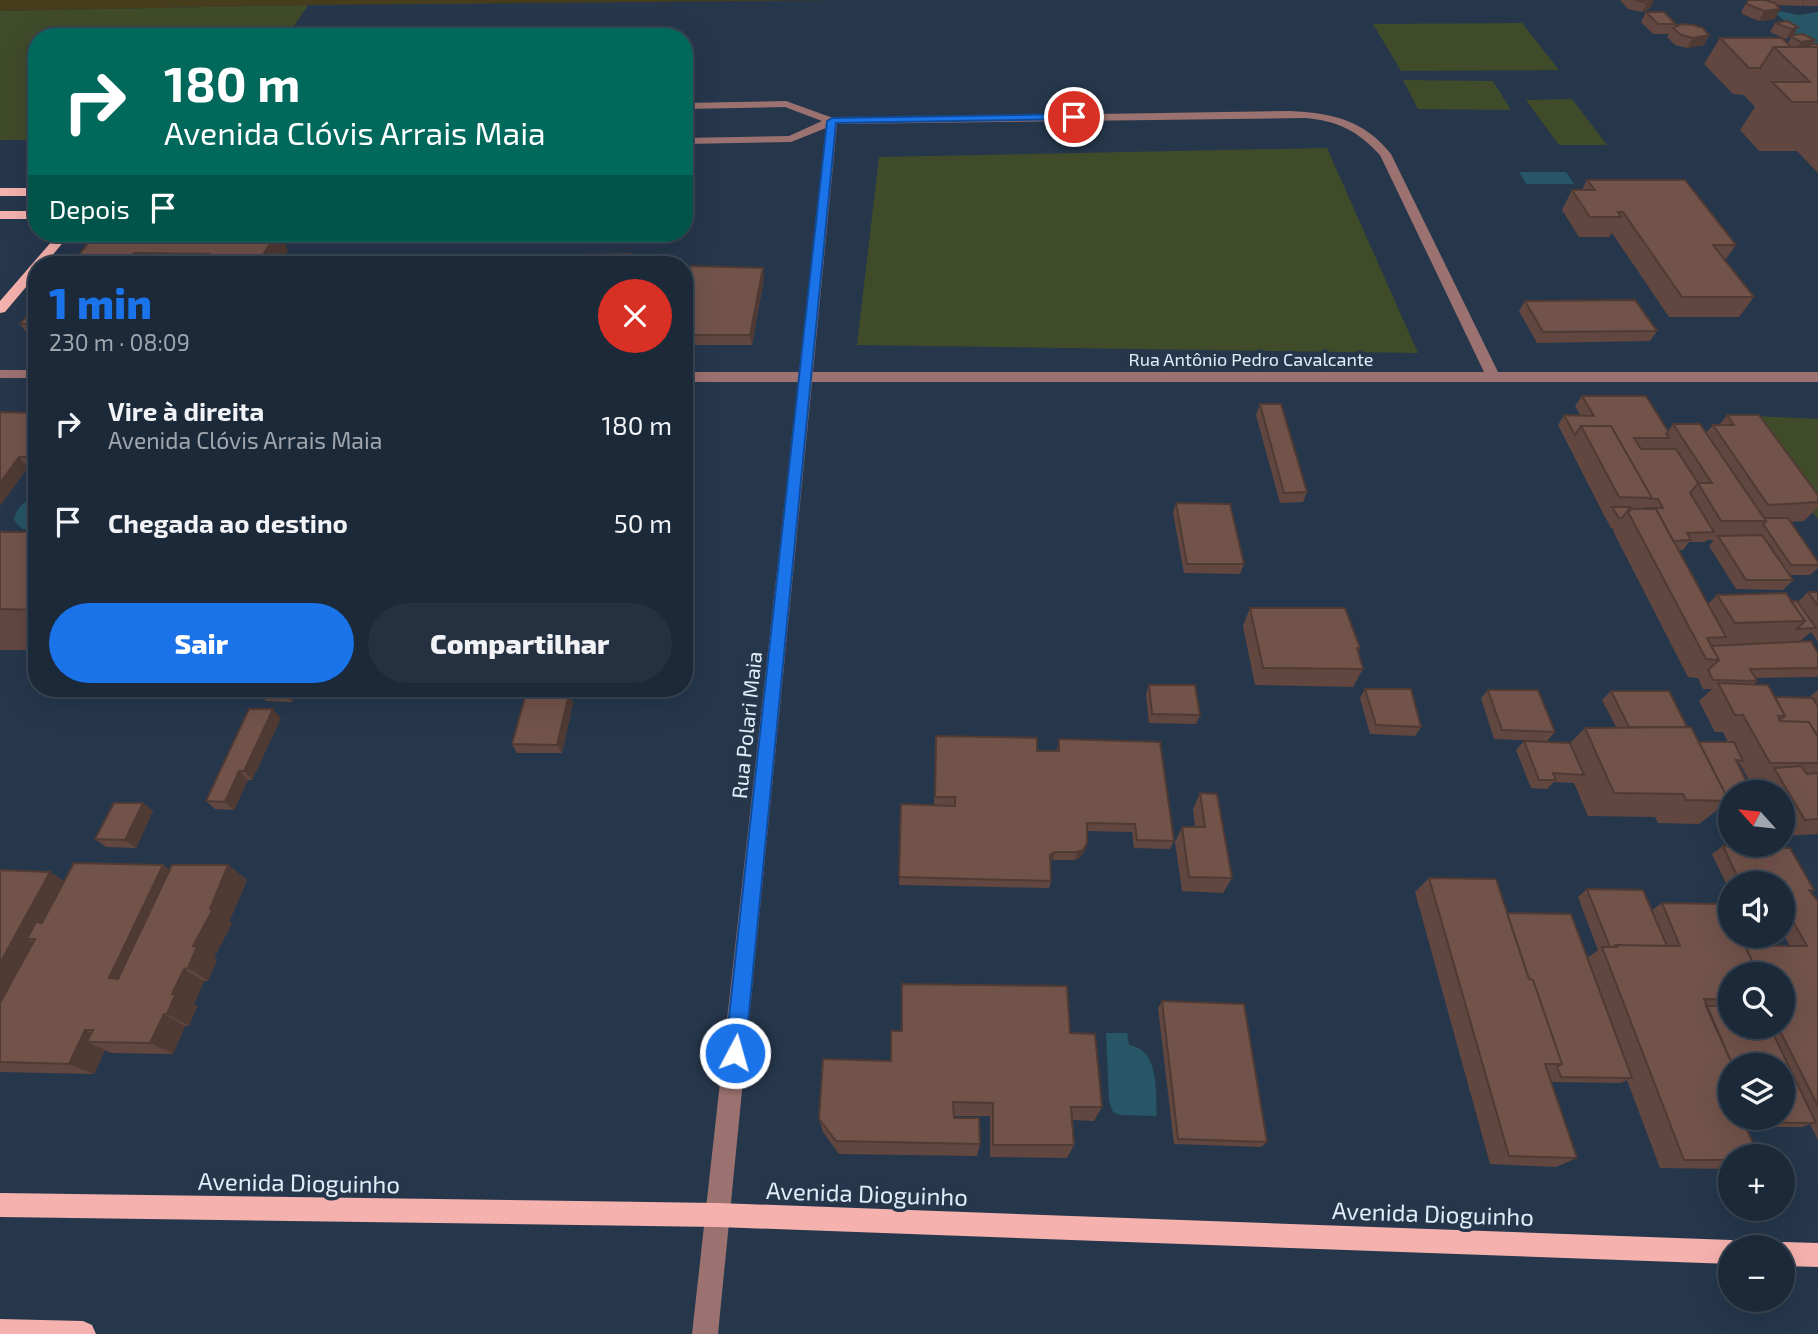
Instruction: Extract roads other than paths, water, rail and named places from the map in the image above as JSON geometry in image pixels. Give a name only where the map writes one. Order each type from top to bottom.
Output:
[{"type":"main road","points":[[0,192],[28,192]]},
{"type":"main road","points":[[0,215],[28,215]]},
{"type":"main road","points":[[45,256],[57,242]]},
{"type":"main road","points":[[0,309],[28,276]]},
{"type":"main road","name":"Avenida Dioguinho","points":[[0,1205],[718,1215],[1718,1252]]},
{"type":"main road","points":[[1795,1254],[1818,1255]]},
{"type":"main road","points":[[0,1332],[83,1334]]},
{"type":"street","points":[[693,106],[786,104],[832,121],[1290,114],[1338,119],[1356,125],[1371,136],[1385,154],[1494,378]]},
{"type":"street","points":[[693,141],[791,139],[832,121]]},
{"type":"street","name":"Rua Polari Maia","points":[[705,1334],[832,121]]},
{"type":"street","points":[[0,374],[28,374]]},
{"type":"street","name":"Rua Antônio Pedro Cavalcante","points":[[693,377],[1818,377]]},
{"type":"water","points":[[1780,11],[1798,15],[1818,12],[1818,50],[1794,36],[1796,31],[1782,25],[1784,20],[1776,14]]},
{"type":"water","points":[[1519,172],[1566,172],[1574,184],[1526,184]]},
{"type":"water","points":[[28,501],[28,529],[22,529],[14,520],[22,505]]},
{"type":"water","points":[[1106,1033],[1127,1033],[1129,1045],[1139,1048],[1151,1063],[1157,1116],[1120,1115],[1113,1112],[1109,1101]]}]
